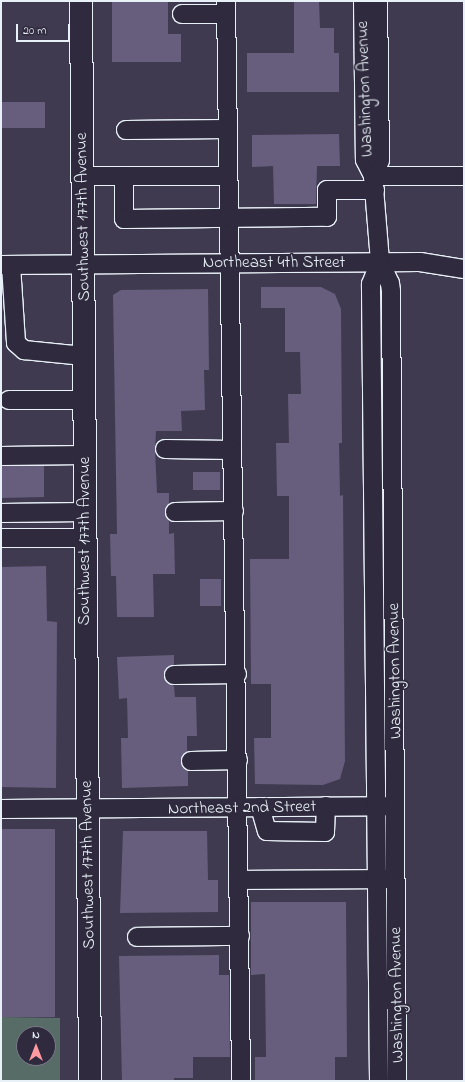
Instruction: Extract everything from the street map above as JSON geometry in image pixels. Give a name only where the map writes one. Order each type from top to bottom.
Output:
[{"type":"main road","name":"Southwest 177th Avenue","points":[[81,1],[90,1081]]},
{"type":"street","name":"Washington Avenue","points":[[362,1],[365,160],[374,183],[380,262],[390,283],[396,806],[397,1081]]},
{"type":"street","name":"Washington Avenue","points":[[374,183],[380,160],[378,1]]},
{"type":"street","points":[[182,14],[226,8],[228,219],[239,808],[241,1081]]},
{"type":"street","points":[[126,130],[227,129]]},
{"type":"street","points":[[82,176],[228,176]]},
{"type":"street","points":[[124,176],[124,219],[327,217],[327,190],[374,183],[464,176]]},
{"type":"street","points":[[438,263],[464,259]]},
{"type":"street","name":"Washington Avenue","points":[[378,1081],[371,284],[380,262]]},
{"type":"street","name":"Northeast 4th Street","points":[[6,265],[380,262],[438,263],[464,269]]},
{"type":"street","points":[[6,265],[16,343],[24,350],[84,356]]},
{"type":"street","points":[[9,400],[84,400]]},
{"type":"street","points":[[165,449],[232,450]]},
{"type":"street","points":[[1,456],[85,455]]},
{"type":"street","points":[[175,512],[234,511]]},
{"type":"street","points":[[1,513],[85,512]]},
{"type":"street","points":[[1,538],[85,538]]},
{"type":"street","points":[[174,675],[237,674]]},
{"type":"street","points":[[191,761],[238,760]]},
{"type":"street","points":[[260,807],[267,831],[325,832],[326,806]]},
{"type":"street","name":"Northeast 2nd Street","points":[[1,809],[87,810],[396,806]]},
{"type":"street","points":[[240,880],[396,879]]},
{"type":"street","points":[[137,936],[240,936]]},
{"type":"green space","points":[[1,1017],[60,1018],[60,1081],[1,1081]]},
{"type":"building","points":[[112,1],[168,1],[168,34],[181,34],[181,62],[112,62]]},
{"type":"building","points":[[294,1],[319,1],[320,28],[334,28],[334,53],[339,53],[339,92],[247,92],[247,53],[294,53]]},
{"type":"building","points":[[1,102],[45,102],[45,128],[1,128]]},
{"type":"building","points":[[339,134],[340,166],[317,166],[316,204],[274,204],[273,166],[252,167],[252,135]]},
{"type":"building","points":[[261,287],[321,287],[335,294],[341,309],[342,443],[339,443],[340,496],[343,495],[345,761],[340,779],[323,785],[255,784],[254,738],[271,738],[271,684],[251,684],[250,559],[289,559],[289,496],[277,496],[276,443],[289,443],[288,394],[301,394],[300,352],[285,352],[285,308],[261,308]]},
{"type":"building","points":[[208,289],[209,370],[204,370],[205,410],[181,411],[182,431],[156,431],[155,449],[157,493],[169,493],[169,504],[165,513],[169,521],[169,534],[174,533],[175,574],[153,574],[154,617],[117,617],[116,576],[111,576],[110,534],[117,534],[113,295],[121,290]]},
{"type":"building","points":[[1,466],[44,466],[44,497],[1,498]]},
{"type":"building","points":[[193,472],[220,472],[220,490],[193,490]]},
{"type":"building","points":[[46,566],[47,621],[57,622],[56,788],[1,787],[1,567]]},
{"type":"building","points":[[200,579],[221,579],[221,606],[200,606]]},
{"type":"building","points":[[174,655],[174,665],[165,670],[165,680],[174,686],[175,697],[196,697],[197,736],[187,736],[187,751],[181,761],[182,767],[188,771],[188,786],[122,788],[121,738],[128,738],[127,698],[119,699],[117,657]]},
{"type":"building","points":[[1,829],[55,829],[55,1017],[1,1017]]},
{"type":"building","points":[[123,831],[207,831],[208,880],[218,880],[218,912],[120,913]]},
{"type":"building","points":[[251,902],[346,902],[347,1057],[335,1057],[335,1081],[255,1081],[255,1057],[266,1057],[265,974],[251,975]]},
{"type":"building","points":[[219,955],[219,975],[229,975],[230,1057],[193,1057],[193,1078],[174,1078],[174,1081],[122,1081],[119,956]]}]
